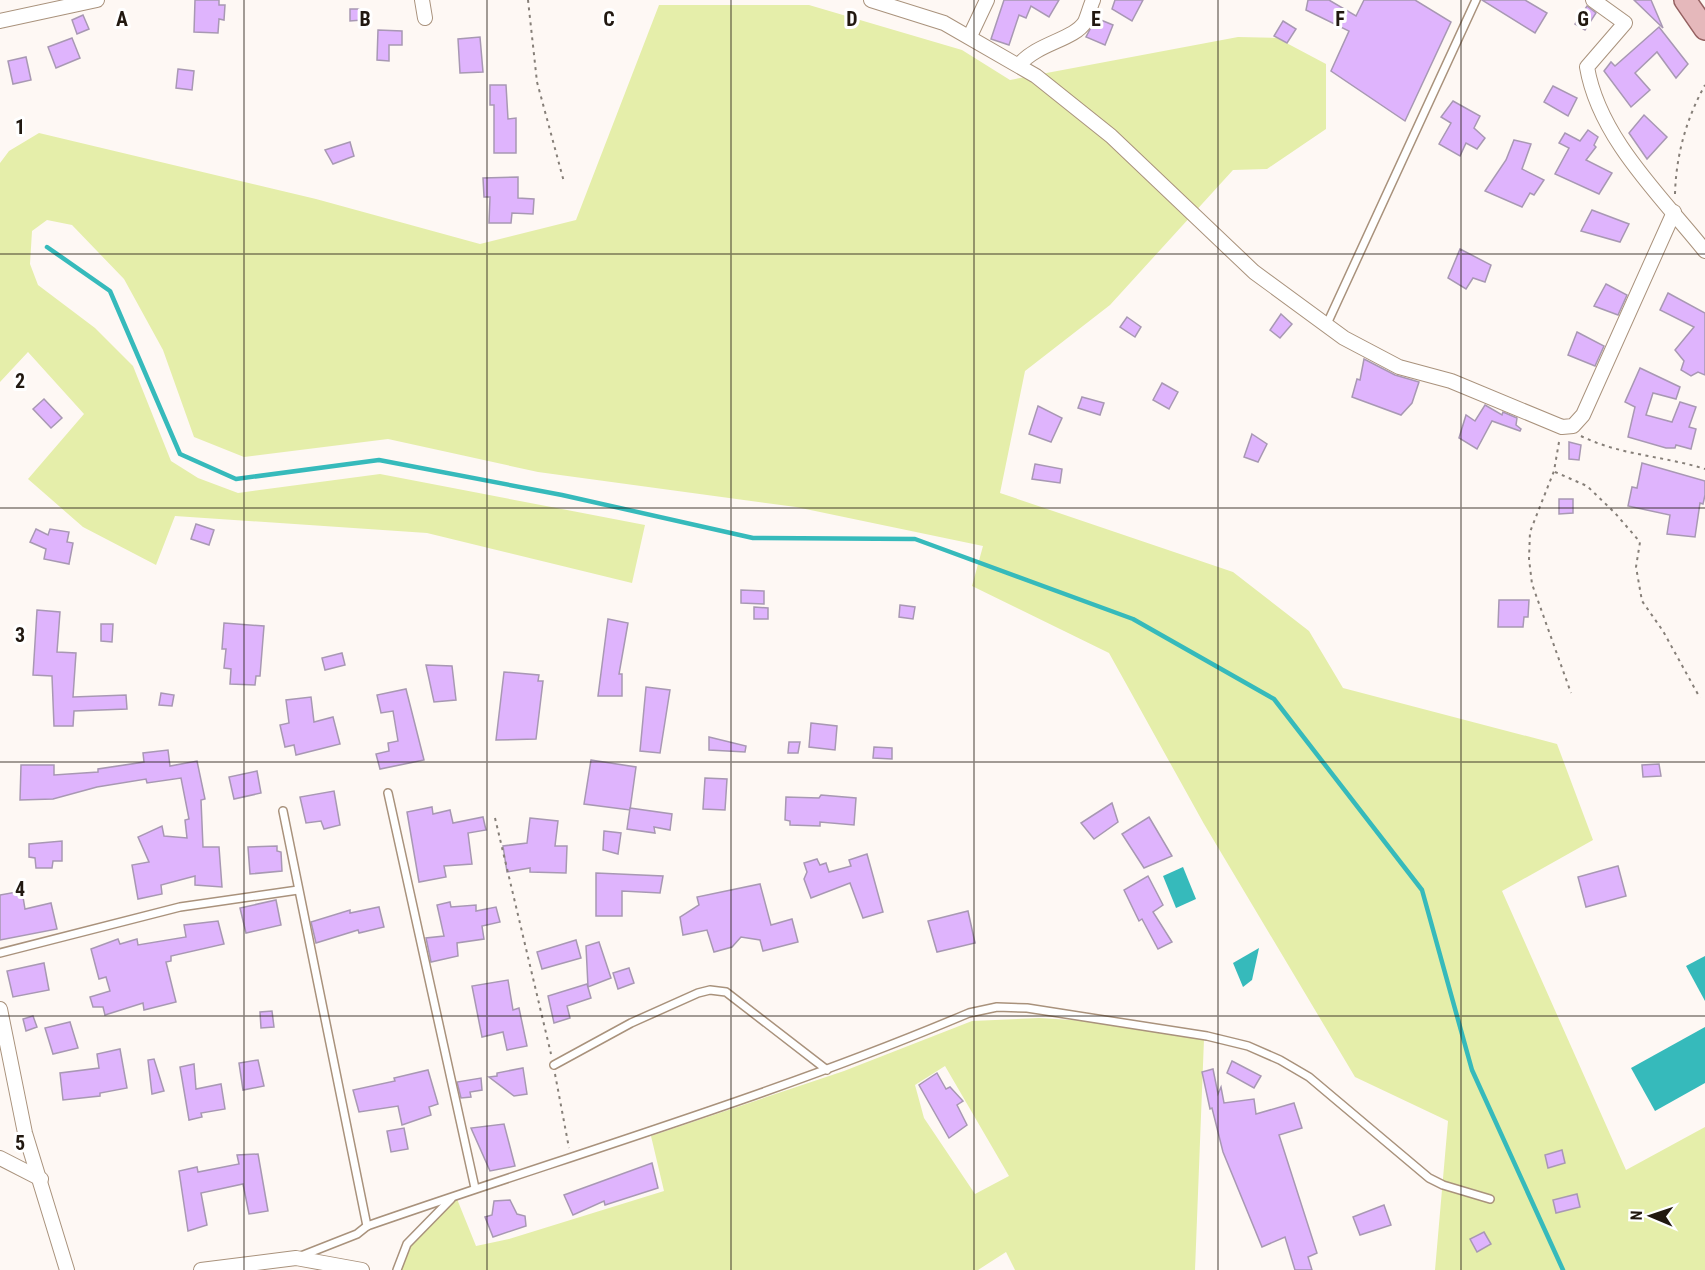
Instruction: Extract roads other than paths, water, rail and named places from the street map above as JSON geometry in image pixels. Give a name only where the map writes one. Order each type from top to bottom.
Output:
[{"type":"main road","points":[[1685,0],[1705,29]]},
{"type":"street","points":[[0,21],[97,0]]},
{"type":"street","points":[[422,0],[425,18]]},
{"type":"street","points":[[871,0],[904,9],[970,36],[1036,76],[1111,136],[1254,272],[1326,326],[1399,367],[1451,381],[1562,427],[1573,426],[1583,415],[1674,212]]},
{"type":"street","points":[[970,36],[987,0]]},
{"type":"street","points":[[1019,65],[1029,53],[1073,34],[1084,24],[1093,0]]},
{"type":"street","points":[[1593,0],[1625,23],[1587,67],[1598,107],[1621,146],[1705,251]]},
{"type":"street","points":[[0,1009],[26,1133],[68,1270]]},
{"type":"street","points":[[0,1158],[41,1179]]},
{"type":"street","points":[[202,1270],[296,1257],[362,1270]]},
{"type":"lane","points":[[1326,326],[1476,0]]},
{"type":"lane","points":[[388,793],[475,1188]]},
{"type":"lane","points":[[282,811],[367,1226]]},
{"type":"lane","points":[[0,953],[180,907],[298,890]]},
{"type":"lane","points":[[554,1065],[631,1023],[710,990],[726,992],[827,1070]]},
{"type":"lane","points":[[296,1257],[357,1234],[367,1226],[827,1070],[969,1013],[997,1007],[1088,1016],[1207,1036],[1248,1046],[1280,1059],[1318,1084],[1429,1178],[1443,1185],[1490,1199]]},
{"type":"lane","points":[[397,1270],[407,1244],[454,1196]]},
{"type":"water","points":[[1183,867],[1196,899],[1176,908],[1163,876]]},
{"type":"water","points":[[1259,948],[1252,980],[1243,987],[1233,963]]},
{"type":"water","points":[[1705,956],[1705,1001],[1686,966]]},
{"type":"water","points":[[1705,1027],[1705,1083],[1655,1111],[1631,1068]]},
{"type":"waterway","points":[[47,247],[110,291],[180,454],[236,479],[379,460],[562,495],[753,538],[915,539],[1133,619],[1274,699],[1422,890],[1472,1070],[1563,1270]]}]
